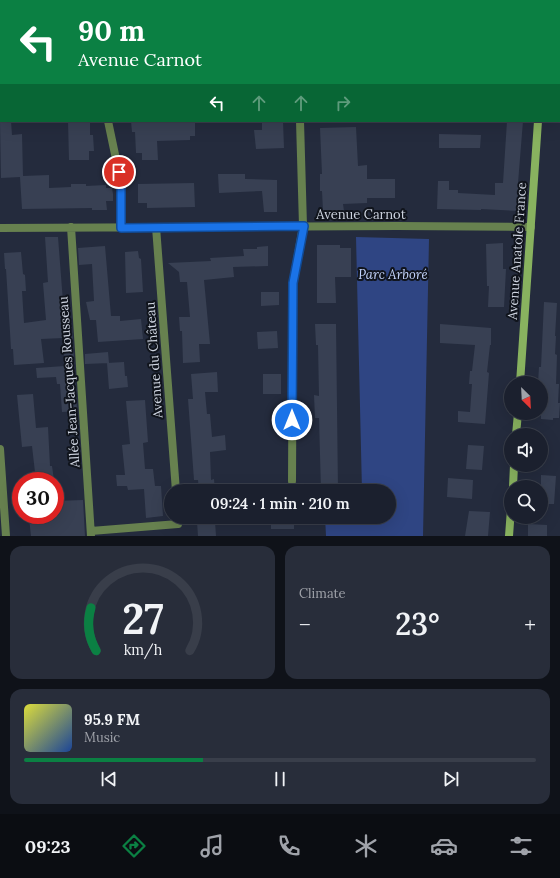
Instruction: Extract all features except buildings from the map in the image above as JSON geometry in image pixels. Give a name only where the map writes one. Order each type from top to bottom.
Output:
[{"type":"street","points":[[108,122],[121,183],[121,228]]},
{"type":"street","points":[[292,482],[293,283],[304,226],[300,122]]},
{"type":"street","name":"Avenue Anatole France","points":[[520,376],[538,122]]},
{"type":"street","name":"Avenue Carnot","points":[[0,228],[304,226],[531,227]]},
{"type":"street","name":"Allée Jean-Jacques Rousseau","points":[[71,227],[91,534]]},
{"type":"street","name":"Avenue du Château","points":[[156,227],[175,484]]},
{"type":"street","points":[[0,449],[6,536]]},
{"type":"street","points":[[91,534],[178,524]]},
{"type":"street","points":[[509,536],[510,524]]},
{"type":"green space","name":"Parc Arboré","points":[[356,237],[429,239],[423,536],[326,536],[325,524],[396,524],[396,484],[362,484]]},
{"type":"route","points":[[119,172],[121,183],[121,228],[304,226],[293,283],[292,420]]}]
